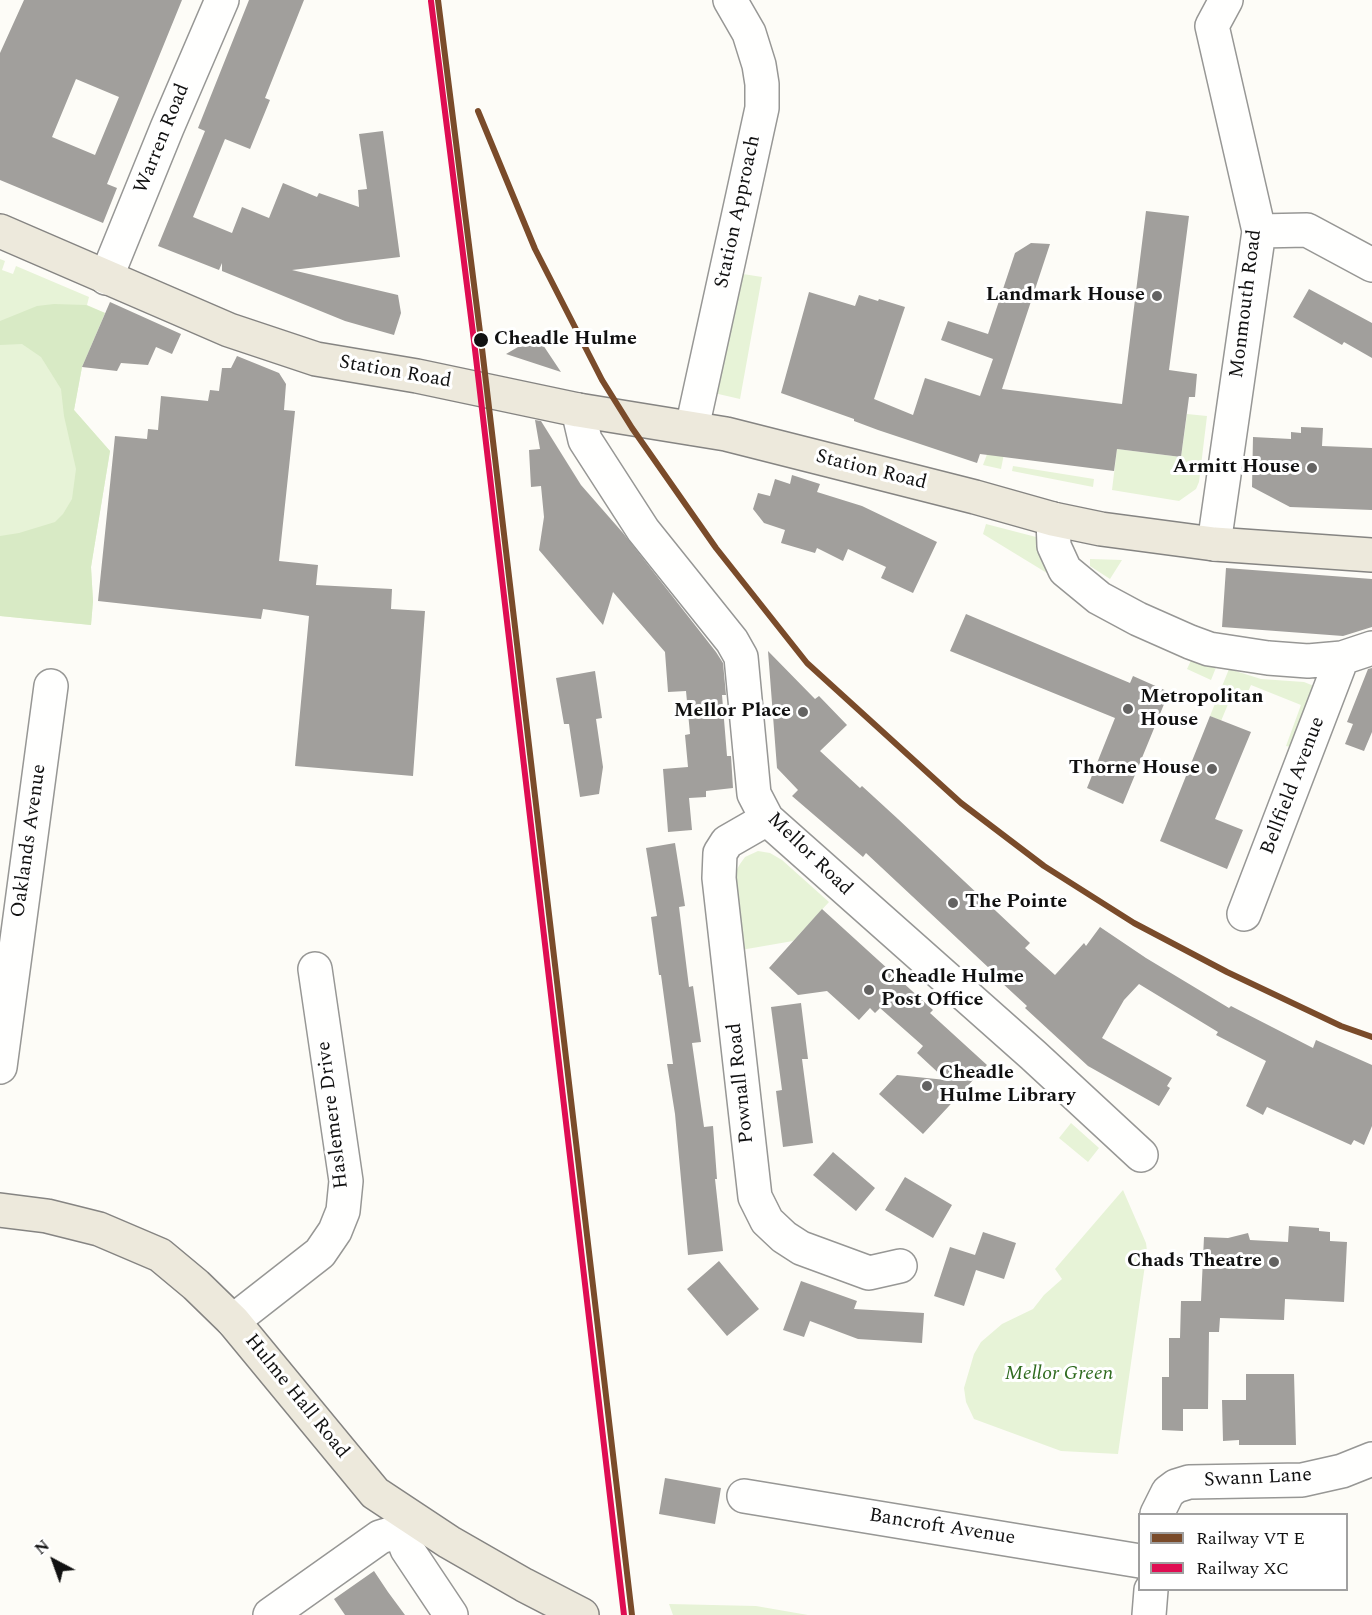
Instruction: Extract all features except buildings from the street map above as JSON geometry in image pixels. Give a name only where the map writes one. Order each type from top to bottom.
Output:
[{"type":"main road","name":"Station Road","points":[[0,231],[229,330],[316,359],[417,376],[578,410],[692,428],[759,442],[1053,519],[1101,529],[1214,544],[1372,555]]},
{"type":"main road","name":"Hulme Hall Road","points":[[0,1210],[47,1216],[99,1229],[160,1255],[196,1285],[233,1321],[375,1494],[404,1524],[582,1615]]},
{"type":"street","name":"Warren Road","points":[[106,278],[222,0]]},
{"type":"street","name":"Station Approach","points":[[692,428],[762,108],[759,65],[749,33],[730,0]]},
{"type":"street","name":"Monmouth Road","points":[[1214,544],[1259,231],[1212,26],[1226,0]]},
{"type":"street","points":[[1259,231],[1307,230],[1372,266]]},
{"type":"street","name":"Mellor Road","points":[[578,410],[585,440],[643,530],[732,641],[741,657],[754,795],[767,819],[1033,1055],[1141,1155]]},
{"type":"street","points":[[1053,519],[1054,546],[1065,570],[1099,598],[1138,620],[1209,649],[1268,658],[1308,661],[1357,653]]},
{"type":"street","name":"Bellfield Avenue","points":[[1245,914],[1357,653]]},
{"type":"street","name":"Oaklands Avenue","points":[[0,1067],[51,686]]},
{"type":"street","name":"Pownall Road","points":[[767,819],[727,842],[720,853],[719,878],[755,1197],[768,1221],[783,1237],[801,1248],[869,1273],[900,1266]]},
{"type":"street","name":"Haslemere Drive","points":[[233,1321],[320,1253],[335,1231],[343,1211],[346,1181],[315,969]]},
{"type":"street","name":"Swann Lane","points":[[1158,1513],[1168,1492],[1176,1486],[1189,1482],[1302,1480],[1342,1471],[1372,1460]]},
{"type":"street","name":"Bancroft Avenue","points":[[744,1496],[1138,1561]]},
{"type":"street","points":[[270,1615],[380,1537],[404,1524],[415,1563],[451,1615]]},
{"type":"street","points":[[1149,1615],[1150,1591]]},
{"type":"green space","points":[[0,259],[5,261],[2,270],[13,274],[16,266],[89,297],[87,305],[105,313],[82,367],[74,410],[110,451],[91,567],[93,601],[91,625],[0,616]]},
{"type":"green space","points":[[739,275],[762,277],[740,399],[714,393]]},
{"type":"green space","points":[[86,305],[105,313],[82,367],[74,410],[110,451],[91,567],[93,601],[91,625],[0,616],[0,536],[55,522],[72,499],[76,469],[64,416],[61,389],[41,357],[22,344],[0,345],[0,321],[37,306]]},
{"type":"green space","points":[[1187,414],[1207,416],[1199,482],[1196,489],[1179,501],[1112,490],[1117,449],[1181,457]]},
{"type":"green space","points":[[995,433],[1008,434],[1001,469],[983,465]]},
{"type":"green space","points":[[1013,466],[1094,479],[1093,487],[1012,471]]},
{"type":"green space","points":[[986,524],[1040,538],[1040,557],[1060,581],[983,534]]},
{"type":"green space","points":[[1090,559],[1122,560],[1110,579],[1090,566]]},
{"type":"green space","points":[[1194,654],[1217,665],[1211,680],[1187,669]]},
{"type":"green space","points":[[1229,669],[1261,679],[1304,682],[1314,686],[1290,747],[1286,746],[1301,705],[1251,685],[1244,701],[1231,697],[1221,721],[1210,716]]},
{"type":"green space","points":[[758,851],[770,853],[782,860],[829,902],[793,941],[741,950],[733,884],[736,871],[745,857]]},
{"type":"green space","points":[[1071,1123],[1099,1148],[1088,1162],[1059,1138]]},
{"type":"green space","name":"Mellor Green","points":[[1123,1190],[1146,1243],[1147,1251],[1118,1454],[1061,1451],[974,1419],[966,1402],[964,1388],[974,1354],[981,1342],[1002,1324],[1033,1309],[1044,1295],[1062,1279],[1055,1269]]},
{"type":"green space","points":[[669,1604],[756,1606],[808,1615],[673,1615]]},
{"type":"transit line","points":[[438,0],[481,340],[632,1615]]},
{"type":"transit line","points":[[478,111],[535,249],[602,380],[632,428],[716,548],[807,663],[961,803],[1044,866],[1134,923],[1227,972],[1341,1026],[1372,1037]]},
{"type":"rail line","name":"XC","points":[[431,1],[474,341],[624,1615]]},
{"type":"place","name":"Landmark House","points":[[1157,296]]},
{"type":"place","name":"Cheadle Hulme","points":[[481,340]]},
{"type":"place","name":"Armitt House","points":[[1312,468]]},
{"type":"place","name":"Metropolitan House","points":[[1128,709]]},
{"type":"place","name":"Mellor Place","points":[[803,712]]},
{"type":"place","name":"Thorne House","points":[[1212,769]]},
{"type":"place","name":"The Pointe","points":[[953,903]]},
{"type":"place","name":"Cheadle Hulme Post Office","points":[[869,990]]},
{"type":"place","name":"Cheadle Hulme Library","points":[[927,1086]]},
{"type":"place","name":"Chads Theatre","points":[[1274,1262]]}]
